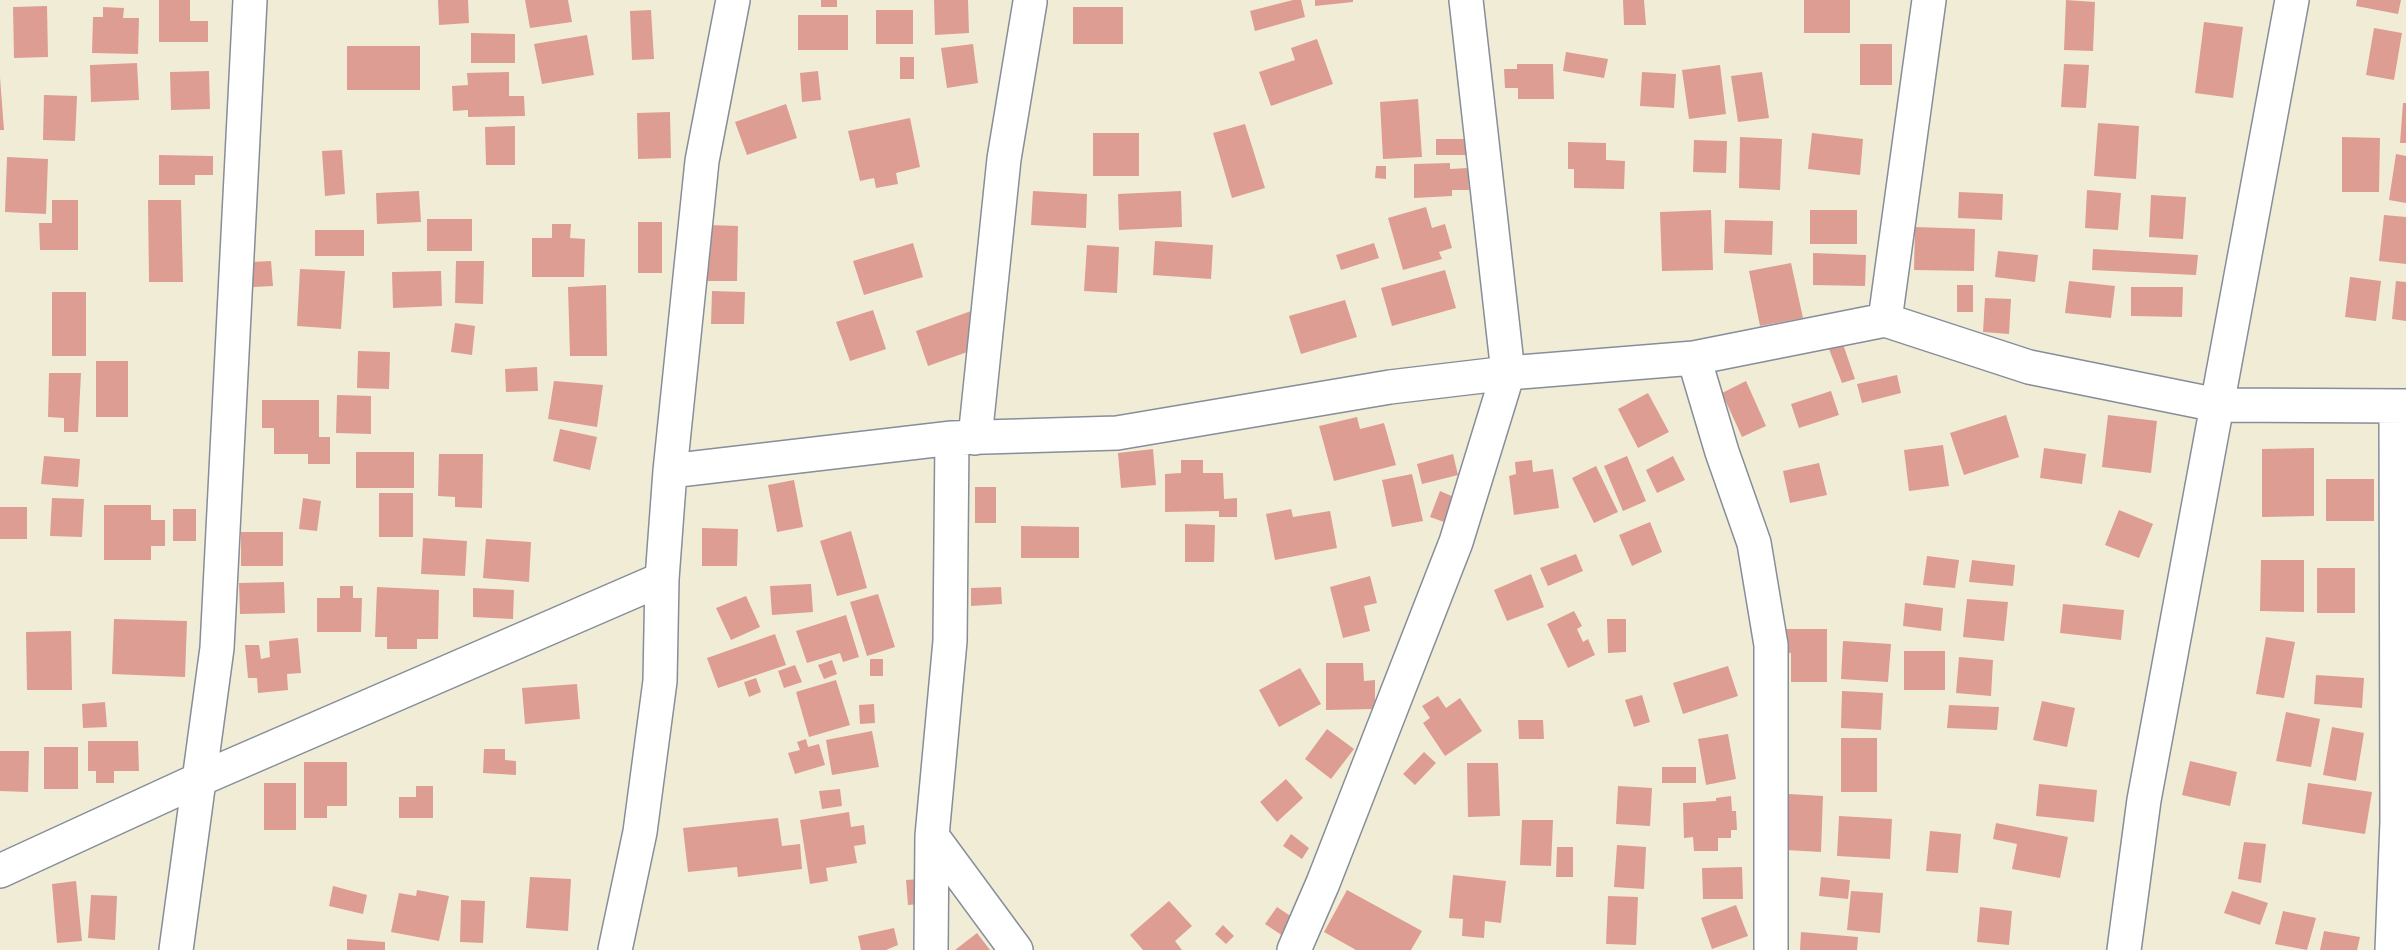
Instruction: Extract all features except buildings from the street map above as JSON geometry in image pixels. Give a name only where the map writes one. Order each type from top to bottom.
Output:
[{"type":"street","points":[[176,950],[217,648],[250,0]]},
{"type":"street","points":[[615,950],[640,832],[660,681],[662,579],[670,471],[702,161],[733,0]]},
{"type":"street","points":[[1294,950],[1323,883],[1456,542],[1508,374],[1466,0]]},
{"type":"street","points":[[1885,320],[1929,0]]},
{"type":"street","points":[[2124,950],[2144,800],[2292,0]]},
{"type":"street","points":[[931,950],[933,836],[950,641],[964,438],[1004,159],[1030,2]]},
{"type":"street","points":[[670,471],[964,438],[1117,433],[1390,387],[1694,358],[1885,320],[2029,367],[2217,405],[2401,406],[2397,822],[2392,950]]},
{"type":"street","points":[[1694,358],[1722,452],[1754,543],[1770,645],[1771,950]]},
{"type":"street","points":[[0,871],[198,780],[662,579]]},
{"type":"street","points":[[933,836],[1016,950]]}]
